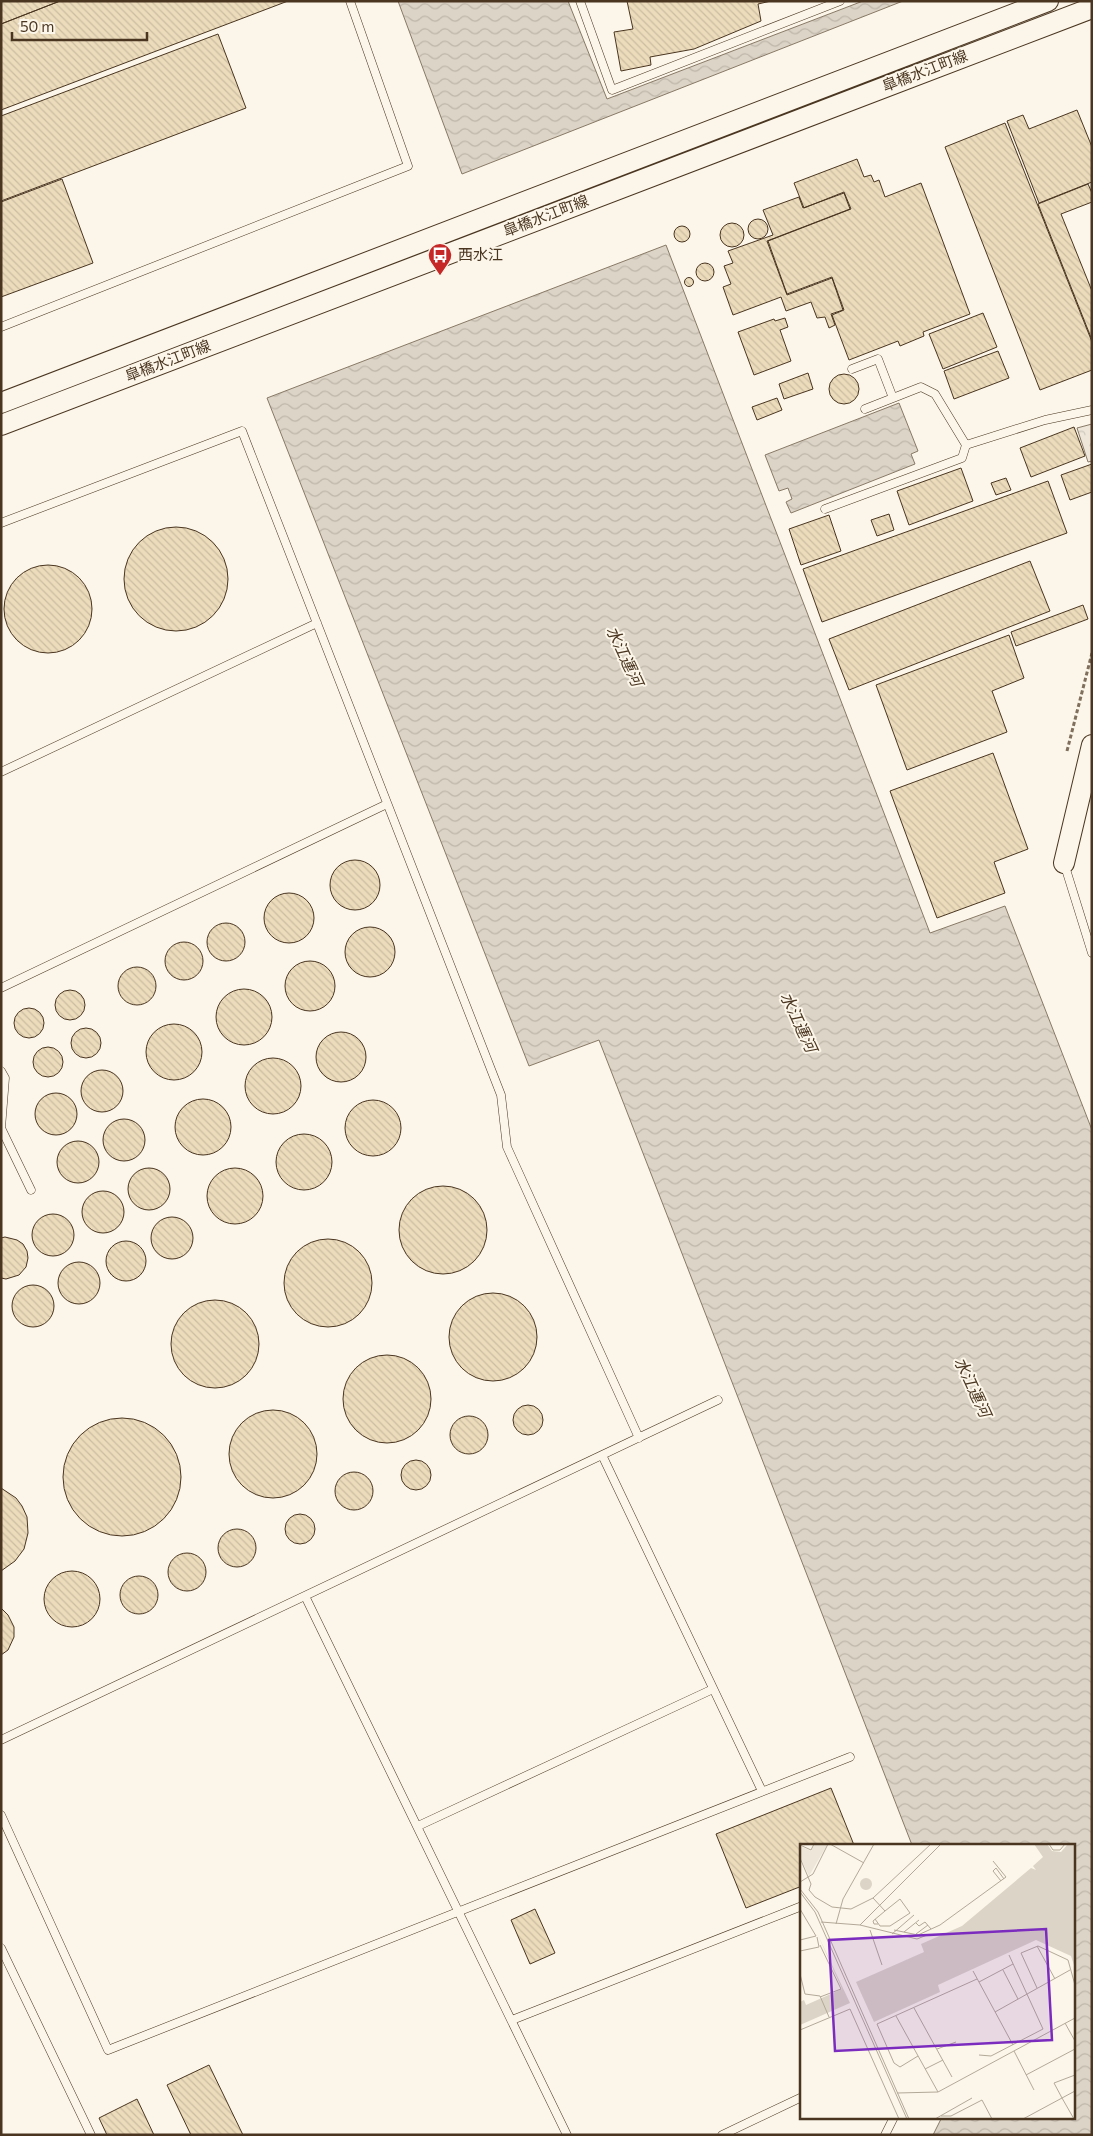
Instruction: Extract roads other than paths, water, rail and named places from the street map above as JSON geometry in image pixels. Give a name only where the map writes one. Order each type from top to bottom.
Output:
[{"type":"street","name":"皐橋水江町線","points":[[1,403],[1048,1]]},
{"type":"street","name":"皐橋水江町線","points":[[1,425],[1092,8]]},
{"type":"street","points":[[1064,863],[1092,745]]},
{"type":"lane","points":[[1,327],[408,166],[350,1]]},
{"type":"lane","points":[[580,1],[612,90],[840,1]]},
{"type":"lane","points":[[852,369],[878,359],[893,398]]},
{"type":"lane","points":[[825,509],[962,458],[966,445],[935,394],[921,387],[865,409]]},
{"type":"lane","points":[[966,445],[1044,420],[1092,410]]},
{"type":"lane","points":[[1,523],[242,430],[501,1095],[507,1147],[639,1438]]},
{"type":"lane","points":[[1,772],[317,623]]},
{"type":"lane","points":[[1,988],[387,804]]},
{"type":"lane","points":[[1064,863],[1092,953]]},
{"type":"lane","points":[[1,1071],[5,1078],[2,1128],[31,1190]]},
{"type":"lane","points":[[1,1740],[718,1400]]},
{"type":"lane","points":[[602,1455],[762,1792]]},
{"type":"lane","points":[[305,1596],[459,1910],[566,2135]]},
{"type":"lane","points":[[418,1826],[713,1689]]},
{"type":"lane","points":[[1,1815],[108,2050],[850,1757]]},
{"type":"lane","points":[[512,2020],[800,1907]]},
{"type":"lane","points":[[1,1948],[91,2135]]},
{"type":"lane","points":[[722,2135],[800,2098]]},
{"type":"lane","points":[[885,2135],[894,2118]]},
{"type":"water","points":[[398,1],[568,1],[607,99],[863,1],[903,1],[462,174]]},
{"type":"water","name":"水江運河","points":[[666,245],[930,933],[1005,906],[1092,1130],[1092,2135],[933,2135],[942,2118],[1076,2118],[1076,1844],[912,1844],[599,1040],[529,1066],[267,398]]},
{"type":"water","points":[[899,403],[918,451],[911,454],[915,464],[791,513],[786,502],[792,499],[788,488],[779,491],[765,455]]},
{"type":"place","name":"西水江","points":[[440,276]]}]
